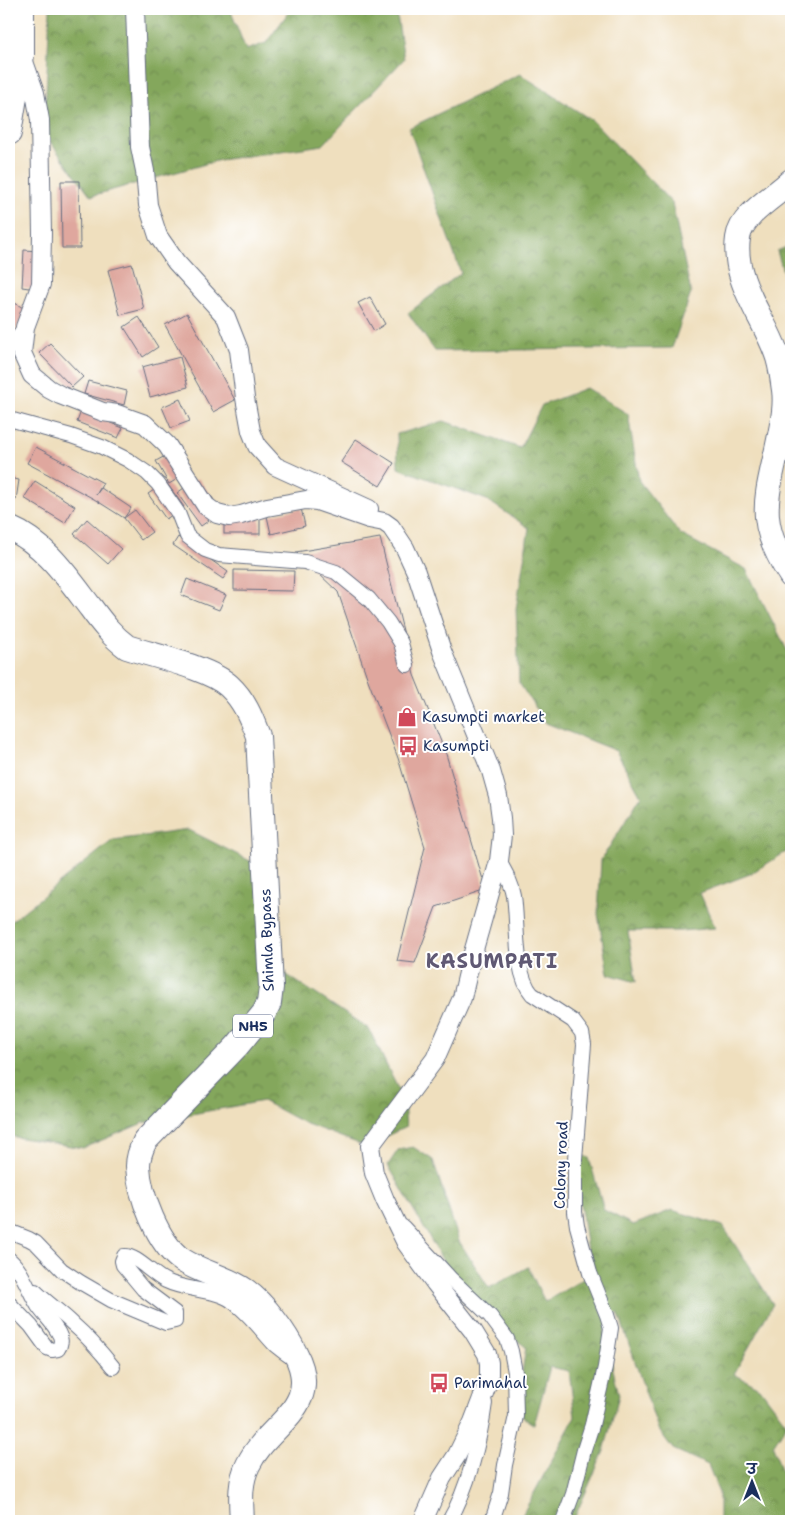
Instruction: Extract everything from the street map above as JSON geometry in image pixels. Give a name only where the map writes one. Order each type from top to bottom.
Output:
[{"type":"highway","points":[[9,133],[22,55],[22,9]]},
{"type":"highway","points":[[791,181],[754,211],[743,224],[738,240],[738,257],[741,272],[752,301],[777,353],[784,390],[784,413],[768,486],[766,512],[768,530],[776,550],[791,576]]},
{"type":"highway","name":"Shimla Bypass","points":[[9,528],[24,535],[38,545],[67,577],[116,639],[136,650],[210,674],[228,685],[250,713],[258,736],[271,988],[268,1003],[264,1013],[237,1046],[145,1141],[139,1153],[138,1165],[139,1180],[145,1200],[158,1230],[171,1251],[179,1259],[194,1268],[234,1283],[259,1302],[289,1342],[300,1364],[304,1386],[299,1403],[255,1453],[247,1467],[241,1494],[242,1521]]},
{"type":"street","points":[[135,9],[140,147],[145,171],[148,205],[158,236],[176,262],[226,317],[239,350],[251,431],[257,446],[275,466],[369,509],[391,527],[400,539],[416,572],[442,651],[491,771],[498,796],[502,835],[499,861],[462,998],[434,1058],[370,1146],[374,1173],[391,1213],[413,1254],[487,1354],[488,1380],[482,1430],[465,1484],[449,1521]]},
{"type":"street","points":[[22,55],[35,93],[40,120],[41,284],[25,327],[22,353],[32,375],[49,389],[60,395],[103,412],[117,414],[145,424],[167,445],[206,506],[217,514],[229,517],[267,507],[306,500],[317,501],[384,522]]},
{"type":"street","points":[[9,348],[25,327]]},
{"type":"street","points":[[9,419],[79,439],[102,447],[128,460],[147,473],[158,484],[178,513],[187,536],[205,550],[219,555],[305,562],[336,572],[369,598],[388,622],[401,643],[407,665]]},
{"type":"street","name":"Colony road","points":[[499,861],[508,877],[514,895],[521,968],[526,988],[573,1021],[582,1033],[584,1044],[575,1159],[575,1212],[590,1273],[610,1328],[605,1367],[592,1425],[573,1494],[563,1521]]},
{"type":"street","points":[[391,1213],[436,1264],[481,1307],[507,1339],[515,1372],[516,1416],[501,1493],[492,1521]]},
{"type":"street","points":[[9,1231],[36,1244],[62,1270],[80,1282],[111,1300],[166,1324],[175,1321],[175,1313],[138,1284],[123,1264],[124,1256],[133,1257],[166,1282],[226,1297],[239,1306],[276,1346],[300,1364]]},
{"type":"street","points":[[9,1259],[45,1301],[64,1315],[83,1333],[113,1367]]},
{"type":"street","points":[[9,1303],[31,1326],[47,1348],[52,1350],[58,1349],[61,1346],[60,1336],[37,1305],[25,1279]]},
{"type":"street","points":[[423,1521],[442,1478],[457,1455],[473,1422],[488,1380]]},
{"type":"green space","points":[[50,9],[230,9],[246,50],[266,43],[291,9],[396,9],[404,59],[323,145],[220,160],[91,196],[44,134]]},
{"type":"green space","points":[[520,74],[593,121],[672,203],[691,293],[672,348],[435,351],[408,313],[461,273],[409,128]]},
{"type":"green space","points":[[791,245],[791,299],[777,251]]},
{"type":"green space","points":[[586,388],[628,414],[639,481],[680,534],[746,569],[791,658],[791,849],[750,874],[700,893],[715,928],[681,931],[628,931],[636,982],[608,974],[598,914],[601,860],[641,796],[616,751],[546,723],[519,683],[516,609],[529,528],[487,500],[398,468],[397,434],[444,421],[520,448],[542,405]]},
{"type":"green space","points":[[189,830],[264,868],[284,973],[369,1029],[404,1101],[406,1127],[365,1146],[304,1123],[263,1101],[143,1123],[83,1148],[9,1136],[9,923],[113,840]]},
{"type":"green space","points":[[413,1147],[433,1160],[459,1241],[489,1288],[528,1267],[545,1302],[588,1276],[588,1261],[578,1184],[577,1153],[589,1158],[604,1210],[633,1225],[672,1210],[723,1226],[773,1304],[734,1374],[760,1388],[787,1424],[773,1446],[783,1475],[791,1487],[791,1521],[719,1521],[719,1492],[708,1465],[673,1449],[658,1429],[618,1312],[604,1331],[619,1395],[604,1451],[573,1521],[519,1521],[575,1417],[569,1371],[550,1367],[534,1425],[516,1412],[526,1347],[468,1305],[388,1165],[398,1150]]},
{"type":"building","points":[[61,181],[79,181],[80,248],[62,248]]},
{"type":"building","points":[[24,250],[39,251],[36,289],[22,287]]},
{"type":"building","points":[[132,264],[144,309],[120,315],[108,270]]},
{"type":"building","points":[[370,297],[385,324],[374,331],[358,303]]},
{"type":"building","points":[[15,303],[28,311],[9,339],[9,312]]},
{"type":"building","points":[[187,313],[235,400],[213,412],[165,325]]},
{"type":"building","points":[[139,317],[158,347],[143,357],[124,327]]},
{"type":"building","points":[[50,343],[83,377],[72,387],[39,353]]},
{"type":"building","points":[[180,357],[188,387],[150,397],[142,367]]},
{"type":"building","points":[[88,381],[127,391],[124,405],[84,394]]},
{"type":"building","points":[[180,399],[190,421],[171,428],[162,407]]},
{"type":"building","points":[[81,411],[123,428],[118,438],[77,422]]},
{"type":"building","points":[[356,439],[394,463],[380,486],[341,462]]},
{"type":"building","points":[[36,447],[103,483],[96,495],[101,488],[131,508],[124,518],[94,499],[27,463]]},
{"type":"building","points":[[167,455],[179,478],[169,484],[156,461]]},
{"type":"building","points":[[9,478],[19,480],[16,500],[9,499]]},
{"type":"building","points":[[198,478],[222,511],[201,526],[177,493]]},
{"type":"building","points":[[35,481],[75,506],[65,523],[24,498]]},
{"type":"building","points":[[166,482],[184,507],[166,519],[148,494]]},
{"type":"building","points":[[301,508],[305,526],[271,534],[267,516]]},
{"type":"building","points":[[135,510],[152,532],[141,540],[124,518]]},
{"type":"building","points":[[224,514],[260,514],[260,534],[224,534]]},
{"type":"building","points":[[87,519],[121,549],[108,564],[74,534]]},
{"type":"building","points":[[178,537],[228,572],[223,579],[173,545]]},
{"type":"building","name":"Kasumpti market","points":[[380,538],[414,675],[446,754],[486,890],[436,907],[415,963],[397,961],[425,847],[398,758],[368,680],[338,592],[296,552]]},
{"type":"building","points":[[234,570],[294,571],[293,591],[234,590]]},
{"type":"building","points":[[187,579],[226,595],[219,610],[181,595]]},
{"type":"place","name":"Kasumpti market","points":[[407,717]]},
{"type":"place","name":"Kasumpti","points":[[408,746]]},
{"type":"place","name":"Parimahal","points":[[439,1383]]},
{"type":"district","name":"KASUMPATI","points":[[492,961]]}]
